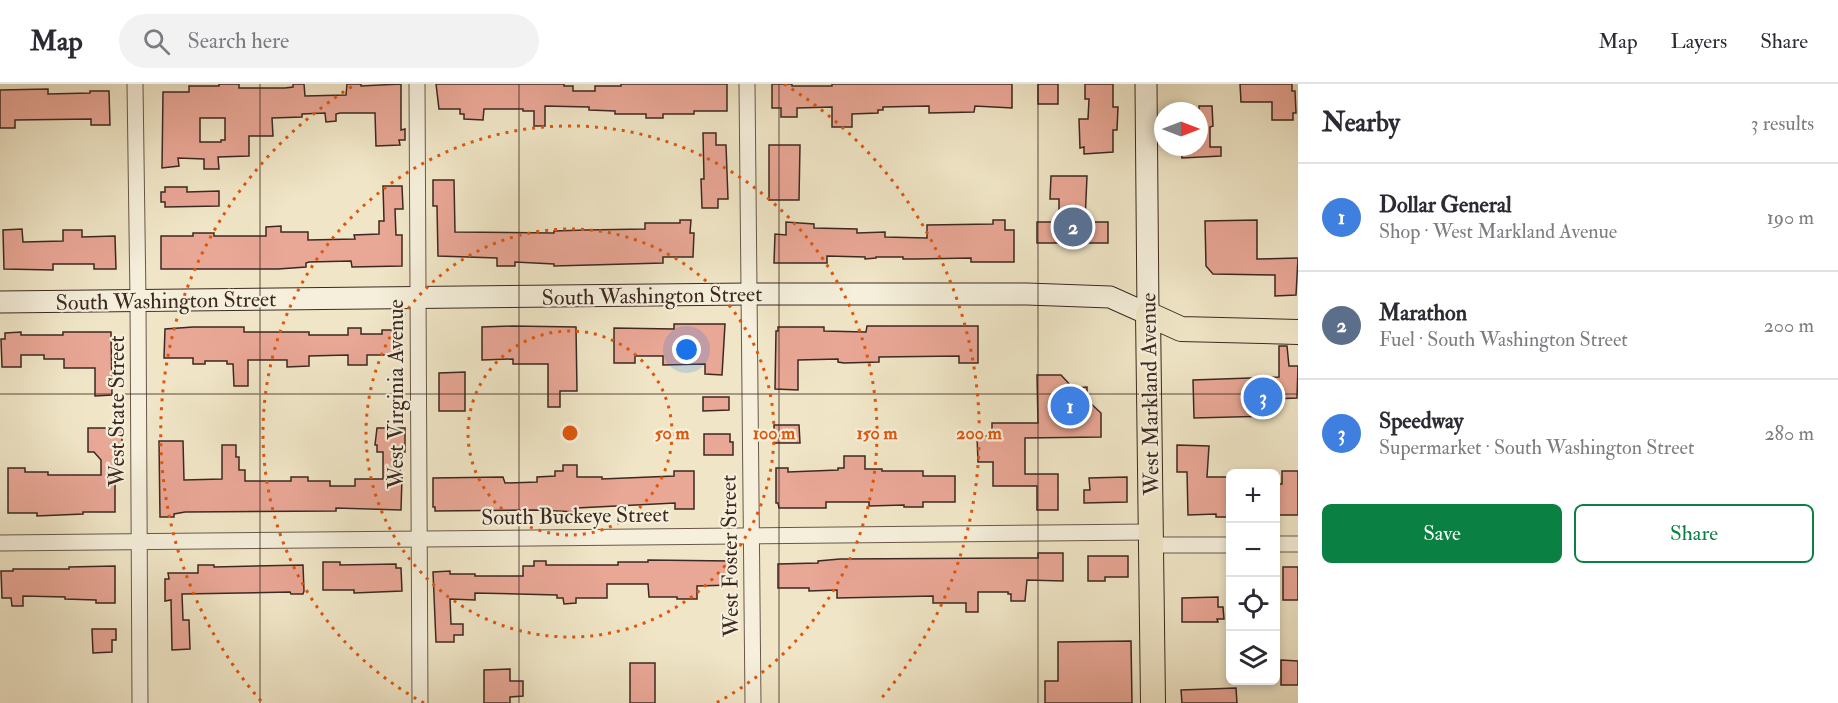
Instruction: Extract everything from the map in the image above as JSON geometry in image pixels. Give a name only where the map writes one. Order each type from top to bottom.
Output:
[{"type":"main road","name":"West Markland Avenue","points":[[1146,84],[1153,703]]},
{"type":"main road","name":"South Washington Street","points":[[0,302],[748,294],[1028,294],[1110,297],[1181,329],[1298,332]]},
{"type":"street","name":"West State Street","points":[[135,84],[140,703]]},
{"type":"street","name":"West Virginia Avenue","points":[[417,84],[420,703]]},
{"type":"street","name":"West Foster Street","points":[[747,84],[753,703]]},
{"type":"street","name":"South Buckeye Street","points":[[0,543],[752,536],[1151,538],[1226,545]]},
{"type":"street","points":[[1280,544],[1298,544]]},
{"type":"building","points":[[219,84],[239,84],[239,88],[285,88],[293,87],[293,84],[304,84],[305,96],[346,95],[347,84],[361,84],[361,86],[401,84],[401,130],[405,129],[405,140],[399,140],[400,145],[376,146],[375,113],[340,113],[336,114],[336,121],[326,122],[325,113],[302,114],[302,117],[272,118],[273,136],[249,136],[249,156],[218,157],[219,169],[204,169],[204,159],[178,158],[179,166],[162,168],[163,92],[189,92],[189,86],[219,86]],"holes":[[[200,118],[225,118],[225,140],[200,142]]]},
{"type":"building","points":[[436,84],[564,84],[564,86],[573,86],[573,91],[595,91],[595,86],[621,86],[621,84],[727,84],[727,111],[694,111],[694,114],[663,114],[663,118],[646,118],[646,114],[615,114],[615,111],[589,110],[589,107],[545,106],[545,126],[534,126],[534,111],[523,111],[523,109],[484,109],[483,120],[464,119],[464,114],[460,114],[460,109],[439,109]]},
{"type":"building","points":[[772,84],[832,86],[832,84],[1012,84],[1012,108],[975,106],[974,112],[929,113],[929,106],[883,107],[883,110],[878,110],[878,113],[852,114],[852,127],[832,127],[832,107],[797,108],[797,117],[781,117],[781,108],[772,108]]},
{"type":"building","points":[[1038,84],[1058,84],[1058,104],[1038,104]]},
{"type":"building","points":[[1085,84],[1113,84],[1113,107],[1118,107],[1117,130],[1113,130],[1113,152],[1084,154],[1084,147],[1080,148],[1079,119],[1088,119],[1089,99],[1085,99]]},
{"type":"building","points":[[1240,84],[1292,84],[1292,91],[1295,91],[1296,113],[1293,113],[1293,120],[1272,120],[1272,102],[1241,102]]},
{"type":"building","points":[[48,89],[48,94],[109,91],[110,125],[91,125],[91,119],[15,120],[15,128],[0,128],[0,90]]},
{"type":"building","points":[[1208,106],[1212,106],[1213,126],[1210,127],[1210,147],[1221,147],[1221,156],[1182,158],[1182,156],[1208,156]]},
{"type":"building","points":[[703,133],[716,133],[716,145],[726,145],[728,199],[718,199],[718,208],[702,208]]},
{"type":"building","points":[[769,145],[800,145],[799,200],[769,200]]},
{"type":"building","points":[[1051,176],[1087,176],[1085,222],[1108,222],[1108,243],[1037,243],[1037,222],[1059,222],[1059,199],[1050,199]]},
{"type":"building","points":[[433,180],[454,180],[455,232],[554,233],[554,231],[645,229],[645,223],[680,223],[680,220],[691,220],[690,233],[694,233],[693,257],[663,257],[663,263],[554,266],[554,264],[515,262],[515,266],[497,266],[497,258],[438,256],[437,206],[433,206]]},
{"type":"building","points":[[383,186],[402,186],[403,209],[395,209],[396,235],[402,235],[402,266],[352,267],[351,261],[309,262],[306,263],[306,267],[278,269],[161,269],[161,236],[193,236],[193,233],[214,233],[214,236],[266,236],[266,227],[281,226],[281,232],[308,232],[308,240],[355,239],[354,235],[379,234],[379,221],[384,221]]},
{"type":"building","points":[[165,187],[187,187],[187,192],[219,191],[219,206],[165,207],[165,202],[161,202],[161,192],[165,192]]},
{"type":"building","points":[[993,220],[1005,220],[1005,230],[1014,230],[1014,262],[971,262],[971,258],[876,257],[865,259],[865,257],[827,256],[827,263],[774,263],[775,234],[786,235],[786,222],[814,224],[814,228],[857,229],[857,233],[885,232],[885,237],[927,238],[927,225],[993,224]]},
{"type":"building","points":[[1257,220],[1257,259],[1298,258],[1296,295],[1275,296],[1275,275],[1213,274],[1206,266],[1205,221]]},
{"type":"building","points":[[22,229],[23,242],[63,241],[63,230],[82,230],[82,237],[115,236],[116,269],[94,269],[94,264],[53,264],[53,270],[4,269],[3,230]]},
{"type":"building","points":[[674,324],[725,324],[722,375],[705,374],[705,364],[663,365],[663,356],[635,356],[635,363],[614,363],[614,328],[674,329]]},
{"type":"building","points":[[867,326],[978,326],[978,363],[959,363],[959,356],[879,357],[879,362],[844,363],[838,362],[838,359],[798,360],[798,390],[775,389],[776,331],[778,327],[824,327],[824,331],[866,332]]},
{"type":"building","points":[[244,327],[244,332],[309,332],[309,335],[348,335],[348,328],[361,328],[361,334],[382,334],[382,330],[400,330],[399,355],[367,355],[367,365],[348,365],[348,355],[309,356],[309,366],[287,367],[287,360],[248,360],[248,386],[234,386],[233,364],[227,364],[227,361],[205,361],[205,364],[193,364],[193,358],[164,358],[165,329]]},
{"type":"building","points":[[482,327],[576,327],[577,391],[560,391],[560,407],[548,407],[548,364],[513,364],[513,359],[482,360]]},
{"type":"building","points":[[21,332],[21,335],[63,335],[63,332],[111,332],[112,395],[95,396],[95,368],[64,368],[64,359],[44,359],[44,355],[21,355],[21,367],[2,367],[1,339],[5,339],[5,333]]},
{"type":"building","points":[[1279,346],[1287,346],[1289,366],[1298,366],[1297,398],[1272,399],[1272,416],[1194,418],[1193,380],[1279,377]]},
{"type":"building","points":[[465,372],[465,411],[439,411],[439,373]]},
{"type":"building","points":[[1037,375],[1061,375],[1073,388],[1087,387],[1087,400],[1101,413],[1101,437],[1025,438],[1025,474],[1058,474],[1058,510],[1037,510],[1037,486],[993,486],[993,462],[978,462],[977,436],[992,436],[992,423],[1038,423]]},
{"type":"building","points":[[703,397],[729,397],[729,410],[703,411]]},
{"type":"building","points":[[774,425],[799,425],[800,443],[774,443]]},
{"type":"building","points":[[88,428],[122,428],[122,460],[115,460],[115,512],[37,516],[37,513],[8,513],[8,468],[25,468],[25,472],[48,472],[48,475],[101,475],[101,460],[94,452],[88,452]]},
{"type":"building","points":[[377,428],[405,428],[405,452],[400,452],[401,510],[336,508],[336,511],[185,512],[174,514],[174,517],[160,517],[159,441],[183,441],[184,480],[222,479],[222,445],[236,445],[239,470],[245,470],[245,481],[291,481],[291,477],[308,477],[308,481],[330,481],[330,486],[355,486],[355,479],[383,479],[383,452],[377,452],[377,445],[375,445]]},
{"type":"building","points":[[704,434],[730,434],[730,442],[733,442],[733,455],[704,455]]},
{"type":"building","points":[[1177,445],[1209,446],[1207,477],[1226,477],[1226,517],[1216,517],[1216,514],[1188,515],[1187,472],[1177,472]]},
{"type":"building","points":[[844,456],[865,456],[865,469],[923,471],[923,476],[955,476],[955,502],[923,502],[923,507],[904,507],[904,505],[869,506],[869,502],[826,502],[826,508],[779,508],[776,503],[776,468],[788,468],[788,472],[838,470],[838,468],[844,468]]},
{"type":"building","points":[[563,465],[577,465],[577,477],[602,477],[602,479],[674,476],[674,471],[694,471],[694,509],[675,509],[675,503],[577,508],[577,512],[435,511],[433,507],[433,478],[503,477],[505,483],[537,482],[537,477],[555,476],[555,471],[563,471]]},
{"type":"building","points":[[1282,471],[1298,471],[1298,515],[1280,515],[1280,484],[1282,484]]},
{"type":"building","points":[[1127,477],[1127,502],[1084,503],[1084,490],[1090,490],[1089,478]]},
{"type":"building","points":[[1038,553],[1063,553],[1063,581],[1027,580],[1025,601],[1011,601],[1011,594],[1008,592],[978,592],[978,612],[966,612],[966,603],[933,603],[933,596],[837,598],[837,590],[809,591],[809,588],[778,588],[778,564],[818,563],[818,561],[840,559],[1038,558]]},
{"type":"building","points":[[1088,556],[1128,556],[1128,577],[1105,577],[1105,581],[1088,581]]},
{"type":"building","points":[[648,560],[731,561],[731,585],[697,586],[697,599],[677,599],[677,597],[649,597],[648,584],[607,584],[607,598],[576,598],[576,603],[564,604],[563,598],[557,598],[557,595],[475,593],[475,600],[450,599],[451,624],[463,624],[463,635],[454,635],[454,642],[436,642],[433,572],[450,571],[450,574],[475,574],[475,576],[523,576],[523,566],[534,566],[534,561],[546,561],[546,565],[618,565],[618,562],[648,562]]},
{"type":"building","points":[[323,562],[340,562],[340,565],[396,564],[396,568],[401,568],[402,591],[354,593],[354,590],[323,590]]},
{"type":"building","points":[[198,565],[214,565],[214,567],[303,565],[304,591],[303,594],[291,594],[290,592],[182,594],[183,620],[189,620],[190,649],[172,650],[171,600],[165,601],[165,579],[169,579],[168,573],[198,573]]},
{"type":"building","points":[[115,566],[115,603],[96,603],[96,600],[65,599],[65,597],[23,596],[23,606],[12,606],[11,598],[2,598],[1,571]]},
{"type":"building","points":[[1283,567],[1298,567],[1298,600],[1283,600]]},
{"type":"building","points":[[1218,597],[1218,607],[1223,607],[1224,619],[1217,619],[1218,622],[1182,622],[1182,598]]},
{"type":"building","points":[[92,629],[116,629],[116,640],[112,640],[112,652],[93,653]]},
{"type":"building","points":[[1131,641],[1132,703],[1045,703],[1045,681],[1058,681],[1058,642]]},
{"type":"building","points":[[1281,660],[1298,661],[1298,685],[1281,685]]},
{"type":"building","points":[[630,663],[655,663],[655,703],[630,703]]},
{"type":"building","points":[[510,669],[510,681],[523,681],[523,696],[510,697],[510,703],[484,703],[484,670]]},
{"type":"building","points":[[1236,688],[1237,703],[1182,703],[1181,690]]},
{"type":"place","name":"Marathon","points":[[1073,227]]},
{"type":"place","name":"Speedway","points":[[1263,397]]},
{"type":"place","name":"Dollar General","points":[[1070,406]]}]
